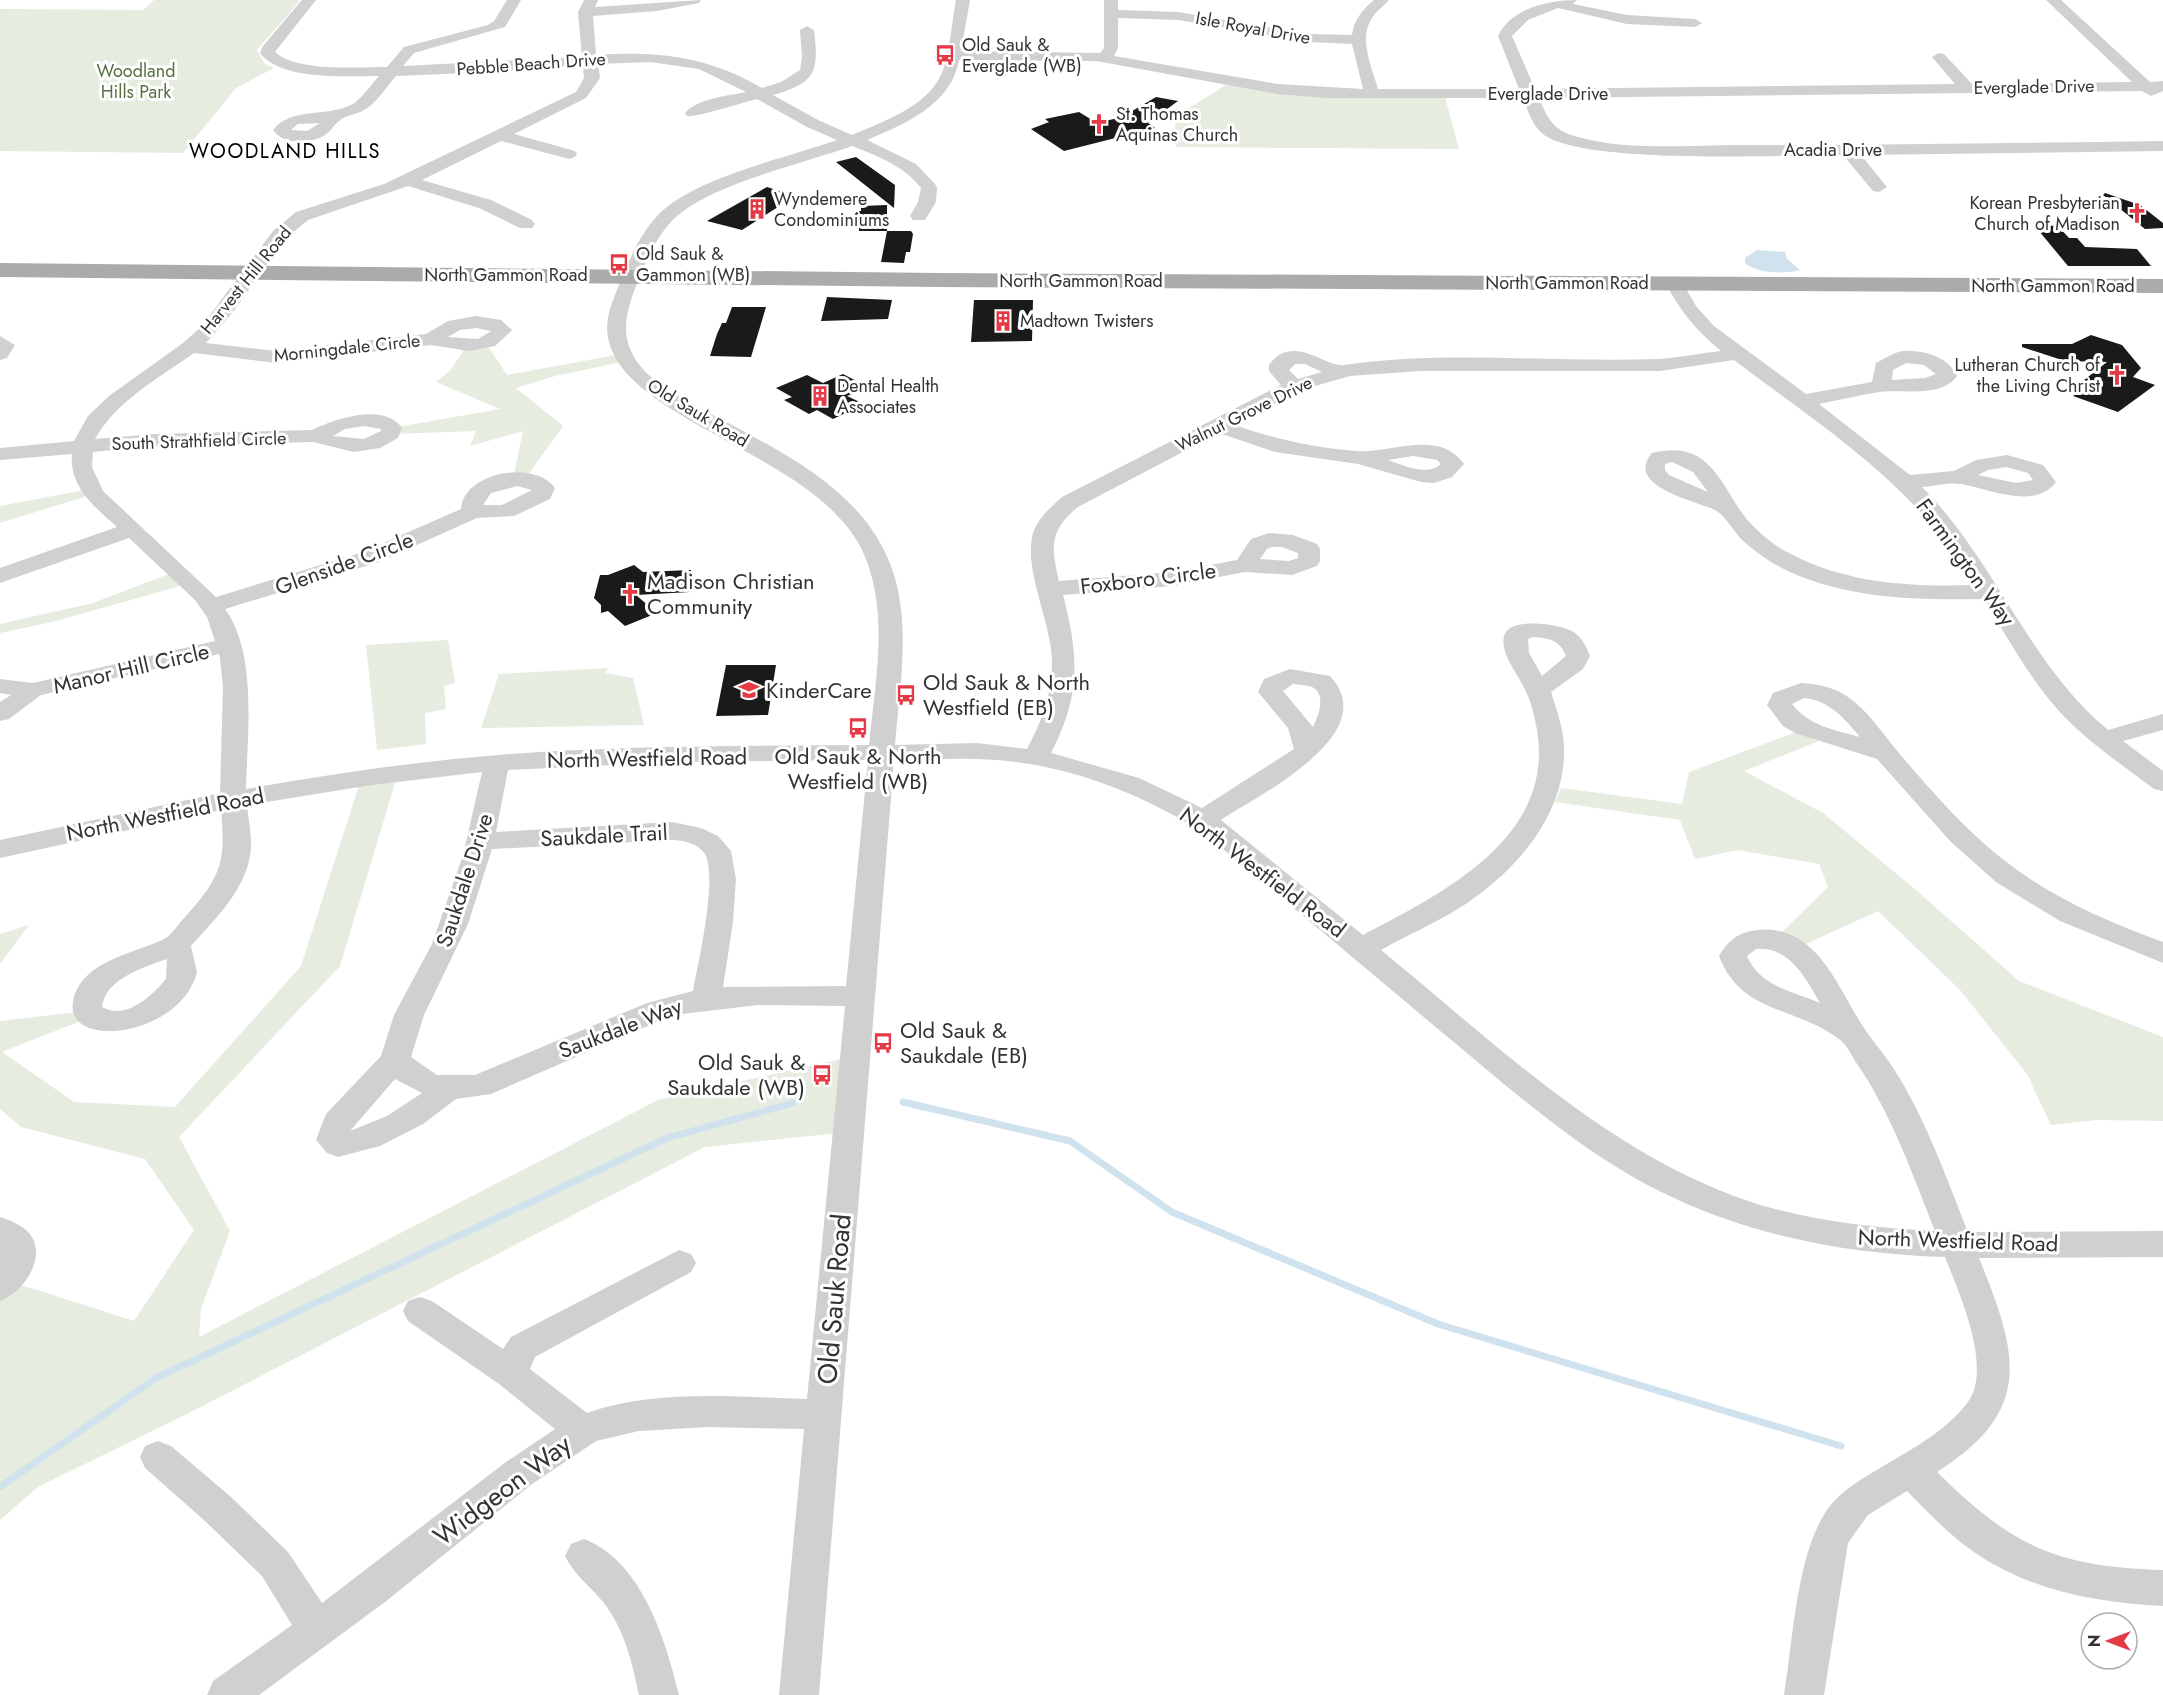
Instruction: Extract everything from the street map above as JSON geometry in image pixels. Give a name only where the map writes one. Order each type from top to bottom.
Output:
[{"type":"main road","name":"North Gammon Road","points":[[0,270],[2163,286]]},
{"type":"street","name":"Pebble Beach Drive","points":[[309,0],[268,49],[267,53],[272,60],[286,66],[307,69],[391,70],[482,69],[645,58],[677,60],[717,71],[808,123],[898,161],[920,176],[929,188],[929,195],[919,216]]},
{"type":"street","points":[[333,117],[367,100],[404,53],[414,48],[500,24],[514,0]]},
{"type":"street","points":[[588,6],[657,7],[694,0]]},
{"type":"street","name":"Old Sauk Road","points":[[799,1695],[882,753],[889,661],[890,609],[883,575],[868,541],[839,505],[813,483],[661,394],[631,368],[622,354],[616,333],[619,311],[633,276],[659,224],[686,202],[742,177],[892,124],[927,104],[944,87],[954,55],[963,0]]},
{"type":"street","points":[[1372,93],[1359,40],[1360,20],[1379,0]]},
{"type":"street","points":[[2053,0],[2163,102]]},
{"type":"street","points":[[1565,2],[1628,20],[1695,23]]},
{"type":"street","name":"Acadia Drive","points":[[1565,2],[1522,18],[1506,31],[1505,37],[1544,127],[1562,138],[1591,146],[1625,149],[1848,150],[2163,146]]},
{"type":"street","name":"Harvest Hill Road","points":[[176,945],[219,897],[234,866],[238,846],[233,800],[235,687],[228,645],[219,617],[203,595],[94,494],[86,483],[81,473],[79,460],[90,428],[106,409],[191,347],[208,331],[279,235],[293,221],[313,212],[407,181],[502,136],[580,95],[592,78],[588,6]]},
{"type":"street","points":[[1105,58],[1111,48],[1111,7]]},
{"type":"street","name":"Isle Royal Drive","points":[[1111,7],[1310,38],[1359,40]]},
{"type":"street","points":[[693,113],[704,106],[756,94],[795,81],[807,71],[810,63],[807,30]]},
{"type":"street","name":"Everglade Drive","points":[[954,55],[1105,58],[1278,90],[1372,93],[1528,94],[2163,86]]},
{"type":"street","points":[[1939,57],[1967,88]]},
{"type":"street","points":[[502,136],[569,154]]},
{"type":"street","points":[[1848,150],[1879,187]]},
{"type":"street","points":[[407,181],[485,204],[526,224]]},
{"type":"street","name":"Farmington Way","points":[[1675,284],[1696,318],[1738,354],[1906,482],[1946,527],[2056,692],[2103,739],[2163,783]]},
{"type":"street","name":"Morningdale Circle","points":[[191,347],[276,357],[431,339]]},
{"type":"street","points":[[0,342],[5,345],[0,354]]},
{"type":"street","name":"Walnut Grove Drive","points":[[1035,758],[1053,726],[1058,710],[1064,663],[1042,546],[1049,522],[1060,510],[1294,386],[1339,373],[1381,367],[1420,365],[1660,365],[1738,354]]},
{"type":"street","points":[[1801,401],[1881,386]]},
{"type":"street","points":[[1218,426],[1275,446],[1358,458]]},
{"type":"street","name":"South Strathfield Circle","points":[[0,454],[155,440],[316,436]]},
{"type":"street","points":[[1906,482],[1959,477]]},
{"type":"street","points":[[1726,507],[1739,526],[1758,544],[1814,574],[1890,590],[1989,592]]},
{"type":"street","name":"Glenside Circle","points":[[211,606],[371,558],[473,512]]},
{"type":"street","points":[[0,576],[134,529]]},
{"type":"street","name":"Foxboro Circle","points":[[1051,589],[1172,579],[1245,565]]},
{"type":"street","name":"Manor Hill Circle","points":[[0,686],[33,690],[228,645]]},
{"type":"street","name":"Manor Hill Circle","points":[[0,714],[33,690]]},
{"type":"street","points":[[1362,948],[1463,893],[1498,864],[1534,819],[1550,776],[1553,746],[1550,726],[1538,690]]},
{"type":"street","points":[[2103,739],[2163,722]]},
{"type":"street","points":[[1202,820],[1299,758],[1307,750]]},
{"type":"street","name":"North Westfield Road","points":[[0,849],[124,820],[233,800],[398,773],[496,763],[565,759],[977,752],[1035,758],[1087,768],[1128,782],[1202,820],[1362,948],[1408,990],[1592,1137],[1670,1183],[1772,1221],[1868,1238],[1956,1244],[2163,1244]]},
{"type":"street","points":[[1886,754],[1938,813],[2009,878],[2071,915],[2163,953]]},
{"type":"street","name":"Saukdale Drive","points":[[395,1060],[398,1040],[412,1006],[446,943],[480,841],[496,763]]},
{"type":"street","name":"Saukdale Trail","points":[[480,841],[672,831],[690,832],[707,841],[718,851],[722,878],[721,904],[706,998]]},
{"type":"street","name":"Saukdale Way","points":[[395,1060],[419,1081],[449,1089],[480,1086],[657,1010],[706,998],[861,996]]},
{"type":"street","points":[[1804,1695],[1823,1570],[1830,1541],[1839,1524],[1855,1503],[1962,1433],[1980,1413],[1989,1396],[1994,1373],[1986,1318],[1922,1158],[1886,1081],[1851,1032]]},
{"type":"street","points":[[395,1060],[337,1122],[332,1140],[338,1145],[357,1143],[385,1130],[430,1105],[449,1089]]},
{"type":"street","points":[[0,1230],[17,1242],[20,1255],[9,1281],[0,1287]]},
{"type":"street","points":[[511,1374],[514,1361],[523,1347],[679,1263]]},
{"type":"street","points":[[420,1311],[511,1374],[583,1430]]},
{"type":"street","name":"Widgeon Way","points":[[227,1695],[371,1590],[519,1473],[583,1430],[618,1419],[708,1412],[824,1414]]},
{"type":"street","points":[[158,1457],[218,1509],[275,1564],[316,1629]]},
{"type":"street","points":[[1909,1469],[1965,1522],[1994,1545],[2033,1566],[2104,1586],[2163,1588]]},
{"type":"street","points":[[584,1556],[621,1592],[633,1609],[644,1636],[659,1695]]},
{"type":"green space","name":"Woodland Hills Park","points":[[154,0],[299,0],[299,2],[257,50],[265,64],[274,68],[236,88],[183,153],[0,151],[0,9],[143,10]]},
{"type":"green space","points":[[1229,83],[1445,97],[1459,149],[1176,147],[1175,117]]},
{"type":"green space","points":[[486,343],[507,375],[622,354],[626,361],[555,376],[516,388],[563,426],[525,479],[513,479],[523,431],[470,446],[476,431],[391,434],[392,428],[500,409],[436,382],[450,371],[467,345]]},
{"type":"green space","points":[[90,489],[94,494],[0,523],[0,506]]},
{"type":"green space","points":[[177,571],[191,583],[52,622],[0,633],[0,624],[93,603]]},
{"type":"green space","points":[[448,640],[455,683],[444,686],[446,709],[425,713],[426,744],[377,750],[366,645]]},
{"type":"green space","points":[[609,668],[605,673],[633,678],[644,725],[481,728],[499,674]]},
{"type":"green space","points":[[1796,732],[1819,741],[1744,771],[1823,813],[1916,890],[2019,981],[2163,1037],[2163,1121],[2097,1120],[2051,1125],[2027,1074],[1960,990],[1878,911],[1802,946],[1780,934],[1828,887],[1819,864],[1738,850],[1695,859],[1680,820],[1555,802],[1561,788],[1682,804],[1689,772]]},
{"type":"green space","points":[[398,773],[340,966],[179,1137],[230,1231],[201,1309],[199,1337],[658,1100],[855,1056],[849,1132],[705,1147],[191,1412],[38,1487],[0,1520],[0,1287],[9,1281],[134,1321],[194,1230],[145,1159],[21,1127],[0,1109],[0,1021],[87,1011],[93,1016],[2,1052],[74,1102],[175,1107],[301,966],[361,779]]},
{"type":"green space","points":[[29,925],[0,964],[0,934]]},
{"type":"water","points":[[1757,250],[1785,252],[1787,259],[1800,270],[1772,272],[1751,267],[1745,263],[1745,258]]},
{"type":"building","name":"St. Thomas Aquinas Church","points":[[1156,97],[1178,101],[1148,123],[1155,128],[1064,151],[1031,129],[1049,122],[1045,119],[1079,112],[1097,123],[1122,117]]},
{"type":"building","name":"Wyndemere Condominiums","points":[[856,157],[895,185],[894,208],[836,162]]},
{"type":"building","name":"Wyndemere Condominiums","points":[[767,187],[795,196],[742,230],[707,221]]},
{"type":"building","name":"Korean Presbyterian Church of Madison","points":[[2105,193],[2140,205],[2163,223],[2163,228],[2145,229],[2103,195]]},
{"type":"building","name":"Wyndemere Condominiums","points":[[887,205],[887,231],[859,231],[859,227],[855,227],[856,211],[861,211],[861,206]]},
{"type":"building","points":[[2034,225],[2058,226],[2069,238],[2077,238],[2085,247],[2137,249],[2151,266],[2068,266]]},
{"type":"building","name":"Wyndemere Condominiums","points":[[887,231],[911,231],[913,234],[910,252],[906,252],[904,263],[881,262]]},
{"type":"building","points":[[827,297],[892,300],[888,319],[821,321]]},
{"type":"building","name":"Madtown Twisters","points":[[974,300],[1033,300],[1032,341],[971,342]]},
{"type":"building","points":[[732,307],[766,307],[751,357],[710,356],[717,334],[722,323],[726,323]]},
{"type":"building","name":"Lutheran Church of the Living Christ","points":[[2091,335],[2122,345],[2141,368],[2133,377],[2155,385],[2118,412],[2073,396],[2083,389],[2079,384],[2107,362],[2065,361],[2022,347],[2022,344],[2072,344]]},
{"type":"building","name":"Dental Health Associates","points":[[843,374],[868,387],[847,396],[864,404],[833,419],[817,410],[809,414],[784,400],[792,397],[776,388],[807,375],[823,383]]},
{"type":"building","name":"Madison Christian Community","points":[[634,565],[643,572],[691,570],[690,592],[636,595],[657,613],[625,626],[608,611],[601,613],[601,605],[594,598],[600,575],[608,575]]},
{"type":"building","name":"KinderCare","points":[[726,665],[776,665],[768,715],[716,716]]},
{"type":"waterway","points":[[903,1102],[1070,1141],[1172,1212],[1438,1324],[1841,1446]]},
{"type":"waterway","points":[[0,1487],[156,1378],[667,1138],[793,1103]]},
{"type":"place","name":"Old Sauk & Everglade (WB)","points":[[945,55]]},
{"type":"place","name":"St. Thomas Aquinas Church","points":[[1099,124]]},
{"type":"place","name":"Wyndemere Condominiums","points":[[757,209]]},
{"type":"place","name":"Korean Presbyterian Church of Madison","points":[[2137,213]]},
{"type":"place","name":"Old Sauk & Gammon (WB)","points":[[619,264]]},
{"type":"place","name":"Madtown Twisters","points":[[1003,321]]},
{"type":"place","name":"Lutheran Church of the Living Christ","points":[[2117,375]]},
{"type":"place","name":"Dental Health Associates","points":[[820,396]]},
{"type":"place","name":"Madison Christian Community","points":[[630,594]]},
{"type":"place","name":"KinderCare","points":[[749,690]]},
{"type":"place","name":"Old Sauk & North Westfield (EB)","points":[[906,695]]},
{"type":"place","name":"Old Sauk & North Westfield (WB)","points":[[858,728]]},
{"type":"place","name":"Old Sauk & Saukdale (EB)","points":[[883,1043]]},
{"type":"place","name":"Old Sauk & Saukdale (WB)","points":[[822,1075]]},
{"type":"district","name":"WOODLAND HILLS","points":[[285,151]]}]
